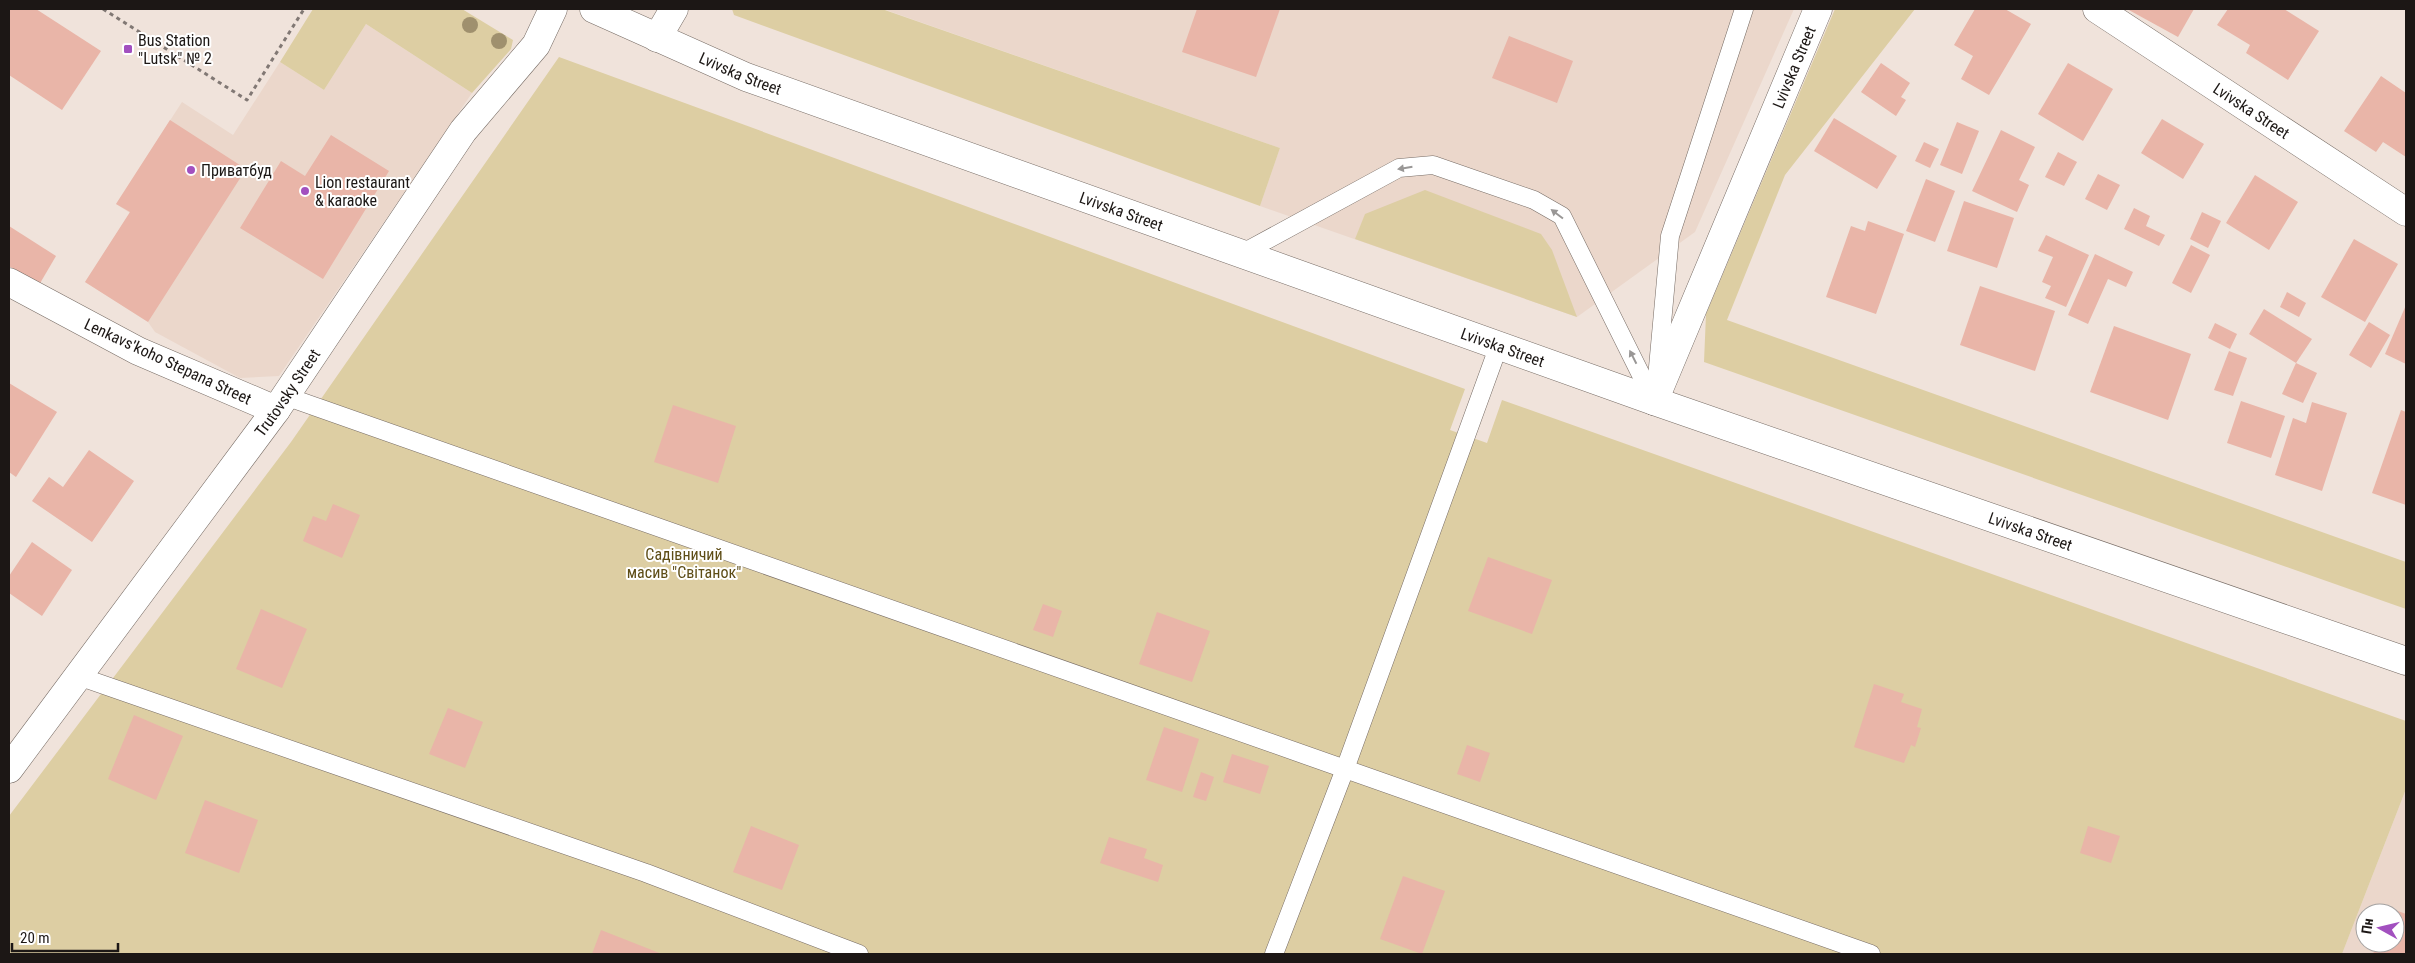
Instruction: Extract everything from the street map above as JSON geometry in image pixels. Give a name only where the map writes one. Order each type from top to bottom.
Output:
[{"type":"street","name":"Trutovsky Street","points":[[9,769],[280,403],[463,131],[536,45],[553,9]]},
{"type":"street","name":"Lvivska Street","points":[[594,9],[746,77],[1654,401],[2406,661]]},
{"type":"street","points":[[657,38],[674,9]]},
{"type":"street","name":"Lvivska Street","points":[[1654,401],[1818,9]]},
{"type":"street","name":"Lvivska Street","points":[[2097,9],[2406,212]]},
{"type":"street","name":"Lenkavsʹkoho Stepana Street","points":[[9,282],[138,351],[280,403]]},
{"type":"lane","points":[[1654,401],[1670,236],[1744,9]]},
{"type":"lane","points":[[1240,254],[1399,168],[1433,165],[1525,197],[1562,216],[1654,401]]},
{"type":"lane","points":[[1274,954],[1345,769],[1500,345]]},
{"type":"lane","points":[[280,403],[1345,769],[1871,954]]},
{"type":"lane","points":[[78,676],[646,873],[859,954]]},
{"type":"path","points":[[103,9],[247,100],[304,9]]},
{"type":"shaded area","points":[[883,9],[1794,9],[1695,232],[1577,317],[1260,206],[1280,148]]},
{"type":"shaded area","points":[[366,24],[472,93],[279,376],[240,378],[155,332],[148,322],[85,282],[130,213],[116,204],[182,102],[233,135],[280,62],[324,90]]},
{"type":"shaded area","points":[[2406,789],[2406,954],[2342,954],[2355,920],[2355,953],[2405,953],[2405,903],[2362,903]]},
{"type":"green space","points":[[313,9],[462,9],[513,40],[511,49],[472,93],[366,24],[324,90],[280,62]]},
{"type":"green space","points":[[732,9],[882,9],[1280,148],[1260,206],[734,15]]},
{"type":"green space","points":[[1835,9],[1915,9],[1785,175],[1727,320],[2406,562],[2406,609],[1704,362],[1706,314]]},
{"type":"green space","name":"Садівничий масив \"Світанок\"","points":[[559,57],[1465,389],[1450,430],[1487,443],[1502,400],[2406,721],[2406,789],[2362,903],[2355,903],[2355,920],[2342,954],[9,954],[9,816],[291,442]]},
{"type":"green space","points":[[1425,190],[1541,234],[1552,250],[1577,317],[1355,239],[1365,214]]},
{"type":"building","points":[[9,9],[36,9],[101,51],[62,110],[9,75]]},
{"type":"building","points":[[1197,9],[1280,9],[1256,77],[1182,52]]},
{"type":"building","points":[[1975,9],[2005,9],[2031,24],[1989,95],[1961,79],[1973,56],[1954,45]]},
{"type":"building","points":[[2127,9],[2194,9],[2178,37]]},
{"type":"building","points":[[2228,9],[2284,9],[2319,31],[2288,80],[2246,53],[2250,45],[2217,25]]},
{"type":"building","points":[[1509,36],[1573,61],[1557,103],[1492,78]]},
{"type":"building","points":[[1881,63],[1910,83],[1901,97],[1906,100],[1896,116],[1861,92]]},
{"type":"building","points":[[2068,63],[2113,89],[2083,141],[2038,114]]},
{"type":"building","points":[[2381,76],[2406,93],[2406,157],[2383,142],[2376,152],[2344,131]]},
{"type":"building","points":[[1834,118],[1897,156],[1877,189],[1814,151]]},
{"type":"building","points":[[2162,119],[2204,144],[2183,179],[2141,153]]},
{"type":"building","points":[[170,120],[246,169],[148,322],[85,282],[130,212],[116,204]]},
{"type":"building","points":[[1957,122],[1979,131],[1962,174],[1940,165]]},
{"type":"building","points":[[2001,130],[2035,147],[2019,180],[2029,185],[2017,212],[1972,191]]},
{"type":"building","points":[[331,135],[389,171],[323,279],[240,228],[281,161],[305,176]]},
{"type":"building","points":[[1924,142],[1939,149],[1930,168],[1915,161]]},
{"type":"building","points":[[2058,152],[2077,162],[2064,186],[2045,177]]},
{"type":"building","points":[[2098,174],[2120,185],[2107,210],[2085,199]]},
{"type":"building","points":[[2255,175],[2298,202],[2269,250],[2226,223]]},
{"type":"building","points":[[1926,179],[1955,191],[1935,242],[1906,231]]},
{"type":"building","points":[[1964,201],[2014,218],[1997,268],[1947,251]]},
{"type":"building","points":[[2134,208],[2150,216],[2146,226],[2165,235],[2159,246],[2124,229]]},
{"type":"building","points":[[2202,212],[2221,221],[2208,248],[2190,239]]},
{"type":"building","points":[[1868,221],[1904,234],[1876,314],[1826,297],[1851,226],[1865,231]]},
{"type":"building","points":[[9,226],[56,256],[39,285],[9,266]]},
{"type":"building","points":[[2046,235],[2089,255],[2066,307],[2045,298],[2051,286],[2042,282],[2053,257],[2038,251]]},
{"type":"building","points":[[2354,239],[2398,264],[2365,322],[2321,297]]},
{"type":"building","points":[[2191,245],[2210,255],[2191,293],[2172,283]]},
{"type":"building","points":[[2095,254],[2133,272],[2126,287],[2108,279],[2088,324],[2068,315]]},
{"type":"building","points":[[1980,286],[2055,311],[2035,371],[1960,345]]},
{"type":"building","points":[[2287,292],[2306,303],[2299,317],[2280,307]]},
{"type":"building","points":[[2406,305],[2406,364],[2385,354]]},
{"type":"building","points":[[2264,309],[2312,339],[2296,363],[2249,334]]},
{"type":"building","points":[[2369,322],[2390,335],[2371,368],[2349,355]]},
{"type":"building","points":[[2215,323],[2237,334],[2230,349],[2208,338]]},
{"type":"building","points":[[2114,326],[2191,354],[2168,420],[2090,392]]},
{"type":"building","points":[[2229,351],[2247,358],[2233,396],[2214,390]]},
{"type":"building","points":[[2296,363],[2317,373],[2303,403],[2282,394]]},
{"type":"building","points":[[9,383],[57,412],[16,477],[9,472]]},
{"type":"building","points":[[2241,401],[2285,416],[2271,458],[2227,443]]},
{"type":"building","points":[[2312,402],[2347,413],[2322,491],[2275,475],[2293,418],[2306,423]]},
{"type":"building","points":[[673,405],[736,426],[718,483],[654,462]]},
{"type":"building","points":[[2401,410],[2406,412],[2406,505],[2372,493]]},
{"type":"building","points":[[89,450],[134,481],[92,542],[32,501],[49,477],[63,487]]},
{"type":"building","points":[[333,504],[360,515],[342,558],[303,541],[313,516],[326,521]]},
{"type":"building","points":[[32,542],[72,570],[42,616],[9,593],[9,576]]},
{"type":"building","points":[[1488,557],[1552,580],[1532,634],[1468,611]]},
{"type":"building","points":[[1043,604],[1062,611],[1053,637],[1033,630]]},
{"type":"building","points":[[261,609],[307,629],[282,688],[236,669]]},
{"type":"building","points":[[1157,612],[1210,631],[1192,682],[1139,664]]},
{"type":"building","points":[[1874,684],[1904,694],[1901,702],[1922,709],[1917,727],[1921,728],[1915,747],[1911,745],[1904,763],[1854,747]]},
{"type":"building","points":[[448,708],[483,722],[465,768],[429,754]]},
{"type":"building","points":[[134,715],[183,736],[156,800],[108,779]]},
{"type":"building","points":[[1164,727],[1199,739],[1182,792],[1146,780]]},
{"type":"building","points":[[1467,745],[1490,753],[1480,782],[1457,774]]},
{"type":"building","points":[[1232,754],[1269,766],[1260,794],[1223,782]]},
{"type":"building","points":[[1201,772],[1214,777],[1206,801],[1193,797]]},
{"type":"building","points":[[205,800],[258,820],[239,873],[185,853]]},
{"type":"building","points":[[751,826],[799,845],[782,890],[733,872]]},
{"type":"building","points":[[2088,826],[2120,836],[2111,863],[2080,853]]},
{"type":"building","points":[[1109,837],[1147,849],[1144,858],[1163,865],[1158,882],[1100,863]]},
{"type":"building","points":[[1403,876],[1445,891],[1422,954],[1380,939]]},
{"type":"building","points":[[2406,914],[2406,954],[2373,954],[2405,953]]},
{"type":"building","points":[[601,930],[662,954],[592,954]]},
{"type":"place","name":"Bus Station \"Lutsk\" № 2","points":[[128,49]]},
{"type":"place","name":"Приватбуд","points":[[191,170]]},
{"type":"place","name":"Lion restaurant & karaoke","points":[[305,191]]}]
